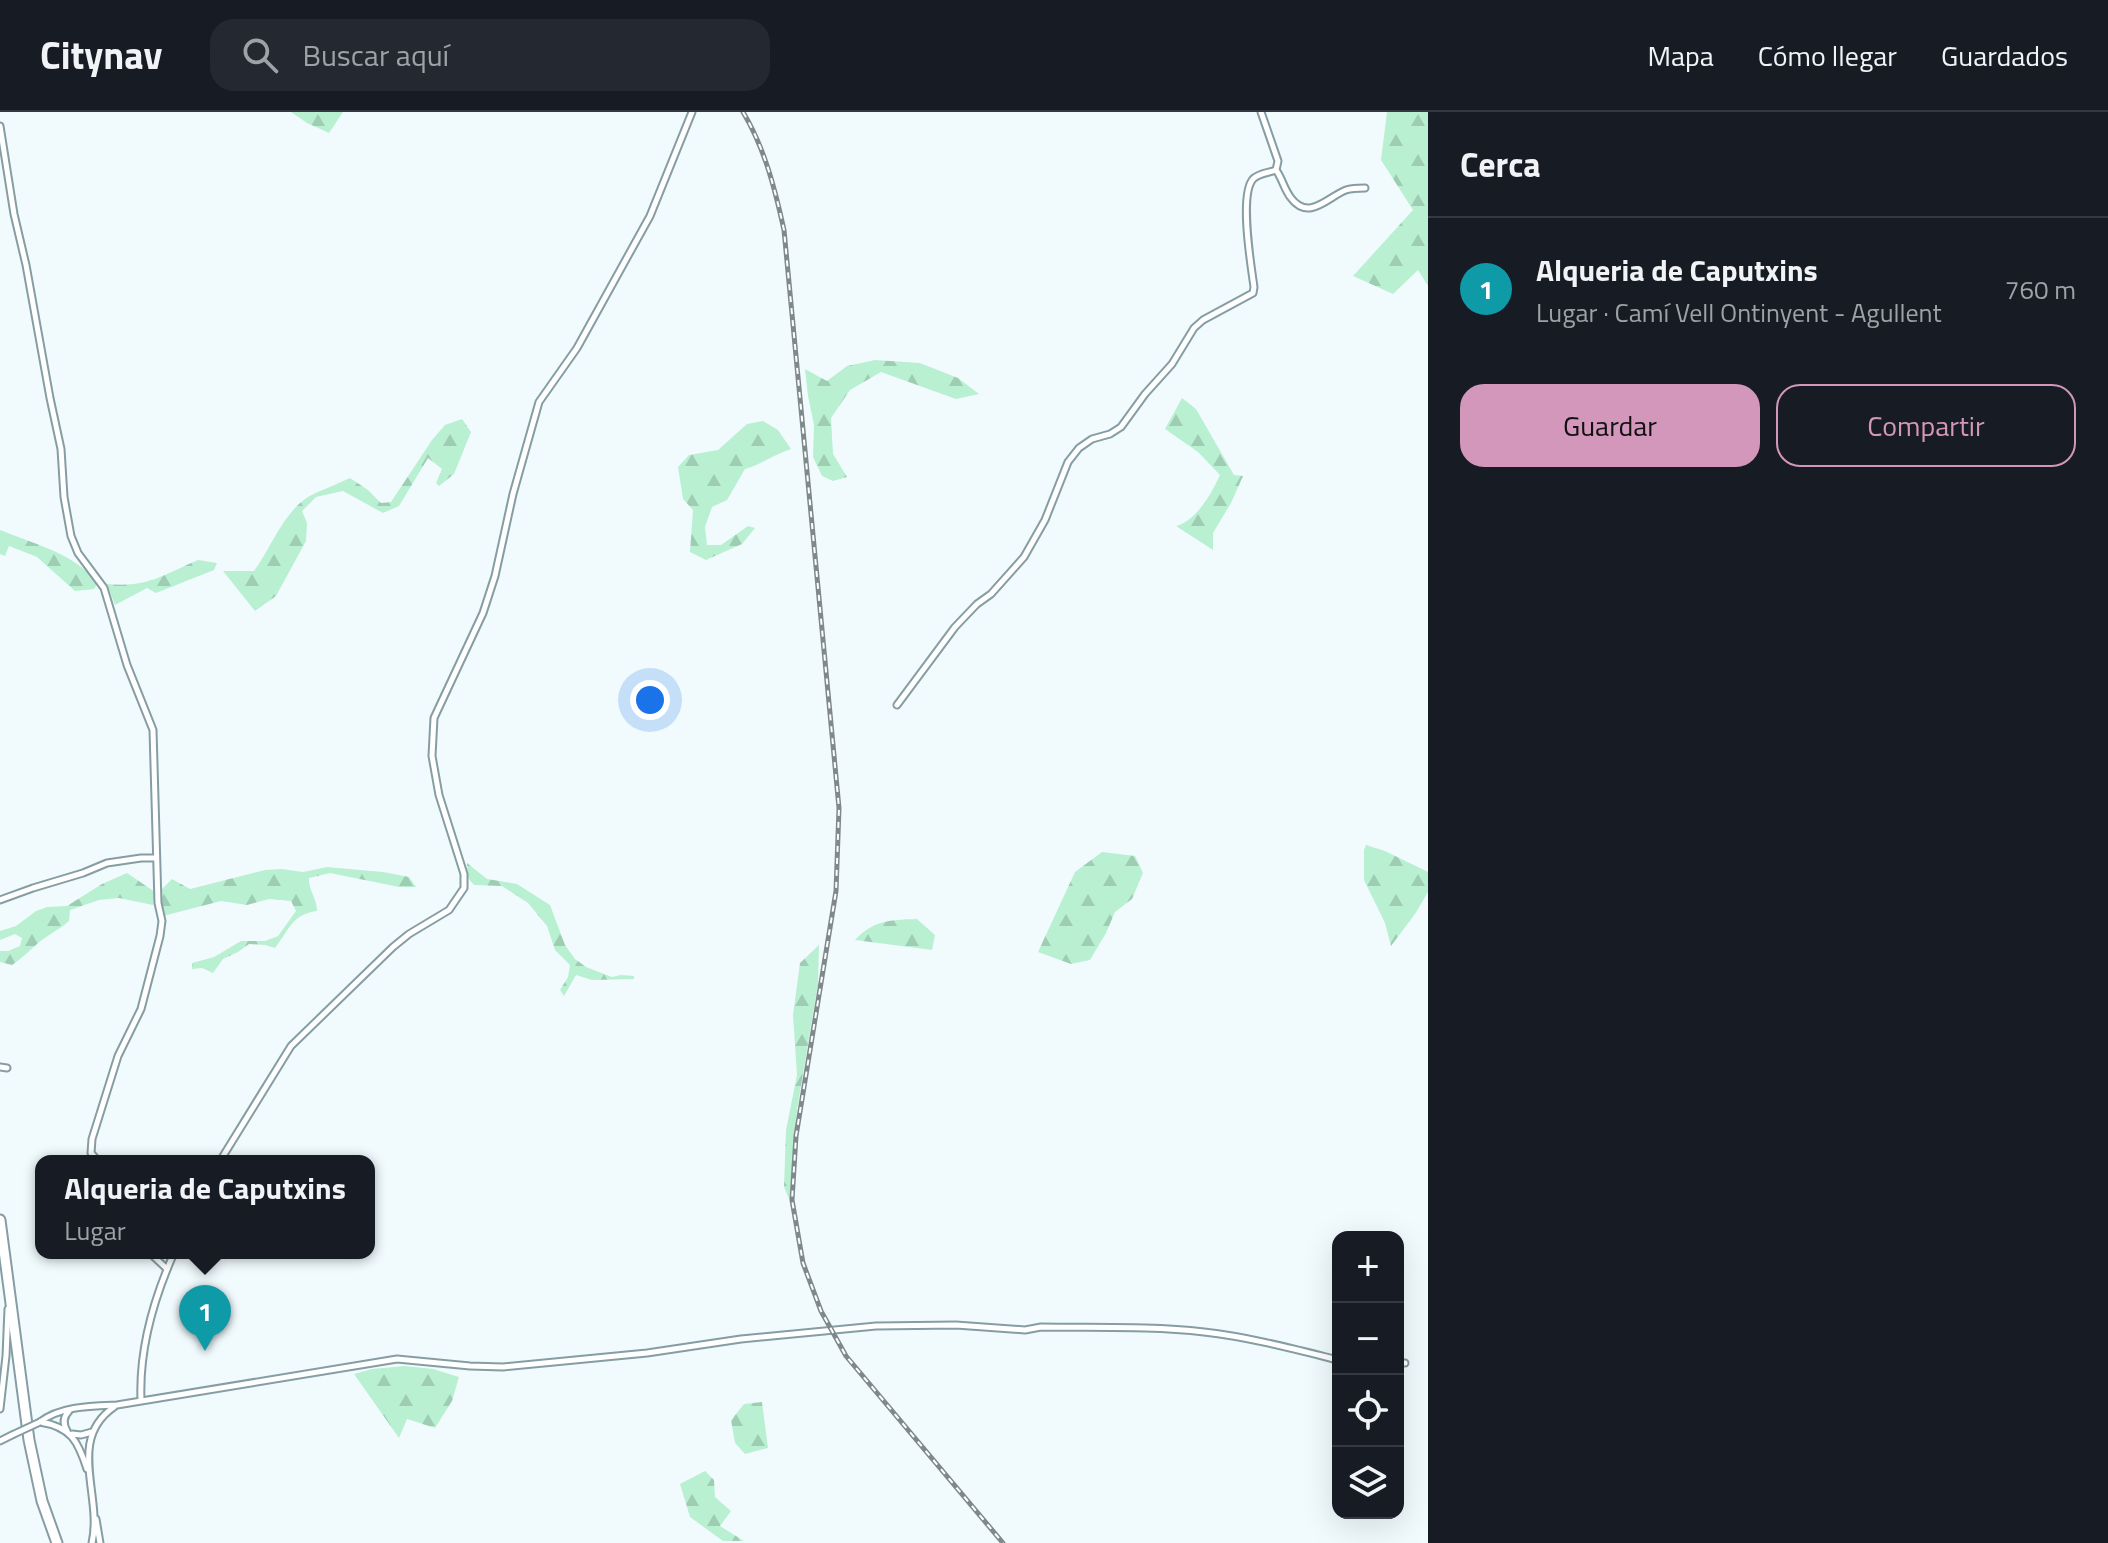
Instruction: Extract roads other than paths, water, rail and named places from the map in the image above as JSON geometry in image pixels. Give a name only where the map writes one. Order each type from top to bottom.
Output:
[{"type":"main road","points":[[0,1220],[29,1440],[42,1501],[57,1543]]},
{"type":"street","points":[[224,1155],[301,1034],[393,947],[449,910],[464,888],[464,874],[434,769],[434,718],[483,613],[539,402],[577,348],[650,216],[692,112]]},
{"type":"street","points":[[1261,112],[1278,161],[1276,170],[1293,201],[1300,206],[1322,205],[1348,189],[1365,188]]},
{"type":"street","points":[[0,126],[14,214],[61,449],[64,497],[71,536],[78,553],[100,580],[106,593],[127,665],[153,730],[158,903],[162,921],[160,936],[141,1009],[116,1060],[92,1139],[93,1155]]},
{"type":"street","points":[[897,705],[955,627],[1024,557],[1045,520],[1068,462],[1079,448],[1121,427],[1172,364],[1194,328],[1253,293],[1247,193],[1251,181],[1259,174],[1276,170]]},
{"type":"street","points":[[0,900],[107,863],[156,858]]},
{"type":"street","points":[[156,1259],[167,1269]]},
{"type":"street","points":[[141,1400],[141,1365],[148,1331],[171,1259]]},
{"type":"street","points":[[0,1409],[9,1288]]},
{"type":"street","points":[[0,1441],[50,1416],[70,1410],[397,1359],[503,1367],[876,1326],[956,1325],[1025,1330],[1087,1327],[1206,1332],[1332,1359]]},
{"type":"street","points":[[100,1543],[89,1474],[89,1448],[92,1432],[99,1420],[117,1405]]},
{"type":"street","points":[[91,1408],[97,1412],[99,1420]]},
{"type":"street","points":[[70,1410],[64,1421],[83,1455],[89,1474]]},
{"type":"street","points":[[40,1422],[55,1425],[69,1433],[81,1435],[92,1432]]},
{"type":"street","points":[[92,1543],[94,1510]]},
{"type":"railway","points":[[743,112],[763,155],[784,230],[839,808],[836,891],[796,1136],[792,1200],[803,1263],[821,1311],[846,1356],[1003,1543]]},
{"type":"place","name":"Alqueria de Caputxins","points":[[205,1351]]}]
